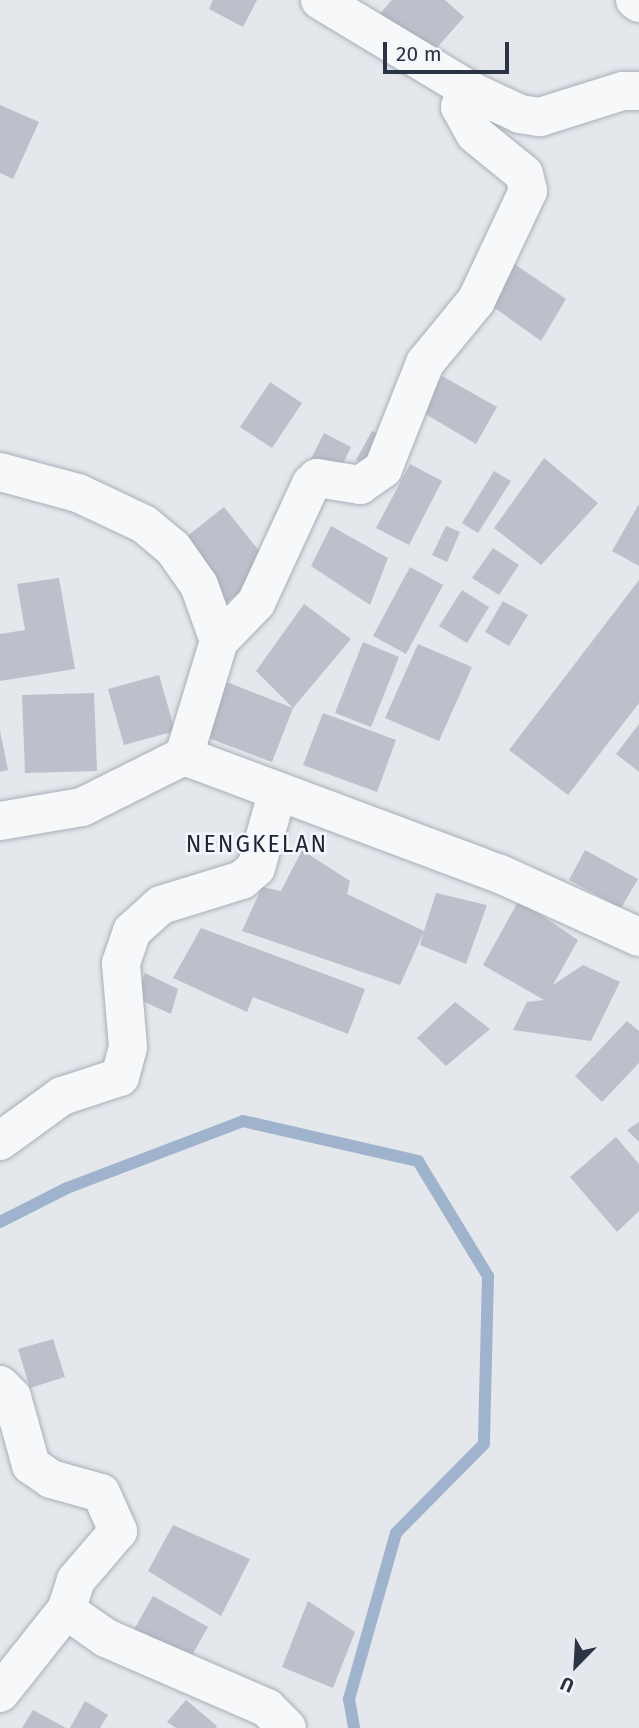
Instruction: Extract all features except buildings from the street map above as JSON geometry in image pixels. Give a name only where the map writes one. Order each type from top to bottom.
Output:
[{"type":"street","points":[[320,0],[471,91],[520,114],[540,117],[623,90],[639,91]]},
{"type":"street","points":[[0,821],[82,807],[184,757],[219,641],[256,603],[313,481],[360,485],[383,469],[425,363],[476,301],[510,231],[530,181],[474,134],[460,107],[471,91]]},
{"type":"street","points":[[0,472],[78,493],[144,524],[173,548],[198,585],[219,641]]},
{"type":"street","points":[[184,757],[277,794],[500,874],[639,937]]},
{"type":"street","points":[[0,1141],[62,1096],[120,1077],[128,1047],[121,963],[132,931],[161,905],[242,880],[257,868],[277,794]]},
{"type":"street","points":[[0,1385],[12,1397],[31,1465],[113,1516],[76,1580],[66,1610],[0,1693]]},
{"type":"street","points":[[66,1610],[106,1638],[267,1707],[287,1728]]},
{"type":"waterway","points":[[0,1222],[67,1188],[243,1121],[418,1161],[488,1276],[484,1444],[396,1533],[349,1699],[354,1728]]},
{"type":"district","name":"NENGKELAN","points":[[257,844]]}]
